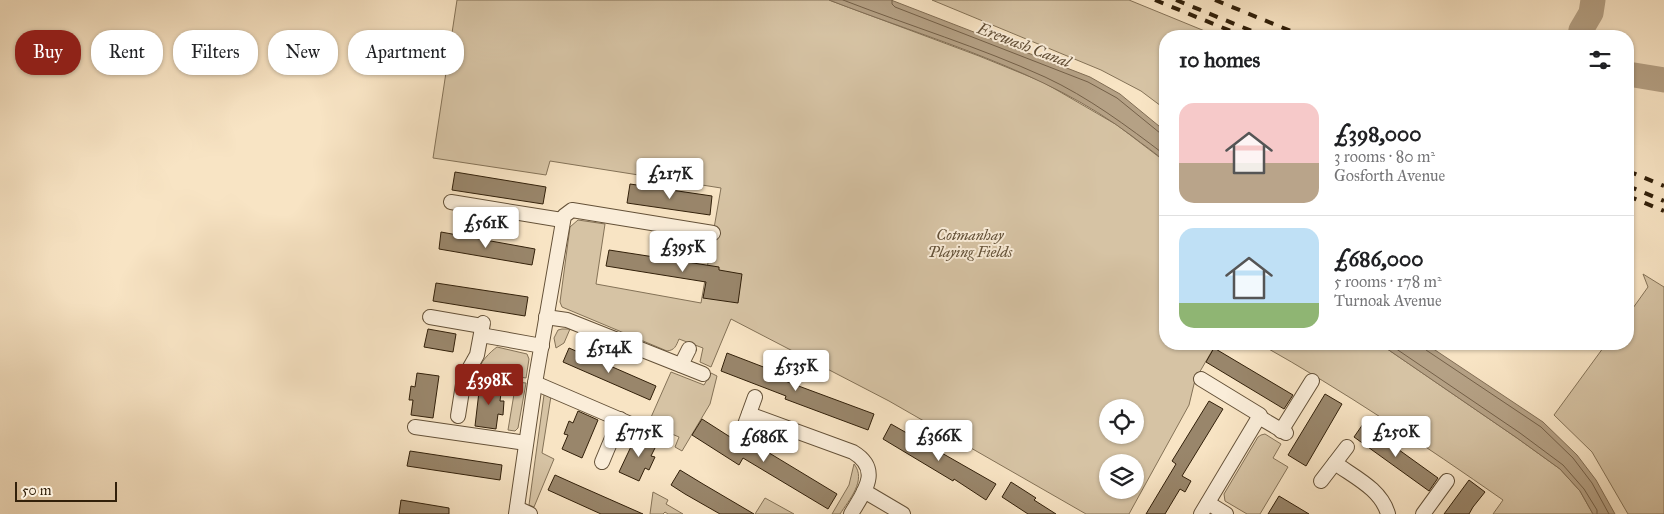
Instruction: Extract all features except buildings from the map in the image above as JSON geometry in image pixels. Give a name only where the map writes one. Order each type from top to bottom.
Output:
[{"type":"street","points":[[451,202],[564,216]]},
{"type":"street","points":[[530,514],[516,511],[535,383],[564,216],[572,210],[713,233]]},
{"type":"street","points":[[430,317],[481,333],[542,346]]},
{"type":"street","points":[[546,317],[567,320],[703,374]]},
{"type":"street","points":[[458,416],[464,378],[477,356],[481,333]]},
{"type":"street","points":[[681,365],[689,349]]},
{"type":"street","points":[[1201,379],[1284,432],[1312,380]]},
{"type":"street","points":[[535,383],[656,434]]},
{"type":"street","points":[[743,430],[755,397]]},
{"type":"street","points":[[749,414],[853,452],[864,460],[870,476],[851,514]]},
{"type":"street","points":[[1226,514],[1204,509],[1259,417]]},
{"type":"street","points":[[602,462],[620,419]]},
{"type":"street","points":[[415,427],[526,443]]},
{"type":"street","points":[[1322,481],[1346,447]]},
{"type":"street","points":[[1335,462],[1376,493],[1384,502],[1388,514]]},
{"type":"street","points":[[1423,514],[1446,481]]},
{"type":"street","points":[[864,491],[903,514]]},
{"type":"green space","name":"Cotmanhay Playing Fields","points":[[457,0],[829,0],[1043,82],[1117,125],[1159,157],[1159,350],[1212,350],[1195,380],[1189,405],[1144,487],[1144,454],[1099,454],[1099,499],[1137,499],[1129,514],[1086,514],[889,401],[731,319],[711,367],[700,362],[703,348],[679,339],[674,349],[667,351],[562,307],[560,302],[570,227],[578,220],[605,224],[596,284],[701,303],[721,188],[550,161],[546,175],[433,158],[446,75],[464,75],[464,30],[452,30]]},
{"type":"green space","points":[[932,0],[1129,0],[1202,30],[1159,30],[1159,104],[1141,91],[1101,70]]},
{"type":"green space","points":[[1643,274],[1664,287],[1664,514],[1628,514],[1592,452],[1554,415],[1602,350],[1634,350],[1634,307],[1648,287]]},
{"type":"green space","points":[[570,329],[564,343],[556,348],[554,338],[558,330]]},
{"type":"green space","points":[[497,347],[527,354],[529,359],[526,378],[479,371],[483,361]]},
{"type":"green space","points":[[1270,350],[1389,350],[1560,469],[1580,491],[1593,514],[1493,514],[1503,500],[1444,459],[1322,380]]},
{"type":"green space","points":[[671,372],[704,385],[711,373],[717,376],[710,404],[682,451],[675,447],[679,437],[648,424]]},
{"type":"green space","points":[[516,382],[526,383],[518,428],[515,431],[508,430]]},
{"type":"green space","points":[[546,393],[551,396],[542,453],[554,459],[534,507],[529,505],[544,395]]},
{"type":"green space","points":[[1265,434],[1281,444],[1273,458],[1288,467],[1260,514],[1247,514],[1225,501],[1224,494],[1258,437]]},
{"type":"green space","points":[[854,464],[858,470],[859,477],[855,490],[840,514],[832,514],[849,485]]},
{"type":"green space","points":[[653,492],[668,500],[666,504],[683,514],[668,514],[665,512],[663,514],[650,514]]},
{"type":"green space","points":[[765,498],[794,514],[755,514]]},
{"type":"water","points":[[829,0],[891,0],[1090,77],[1120,94],[1159,126],[1159,157],[1098,113],[1062,92],[1024,74],[947,43]]},
{"type":"water","points":[[1389,350],[1435,350],[1543,422],[1577,455],[1596,480],[1615,514],[1593,514],[1580,491],[1560,469]]},
{"type":"waterway","points":[[1581,30],[1591,13],[1593,0]]},
{"type":"waterway","points":[[1634,75],[1664,80]]},
{"type":"railway","points":[[1155,0],[1228,30]]},
{"type":"railway","points":[[1176,0],[1249,30]]},
{"type":"railway","points":[[1215,0],[1288,30]]},
{"type":"railway","points":[[1634,174],[1664,186]]},
{"type":"railway","points":[[1634,188],[1664,201]]},
{"type":"railway","points":[[1634,198],[1664,211]]},
{"type":"water label","name":"Erewash Canal","points":[[1024,45]]}]
